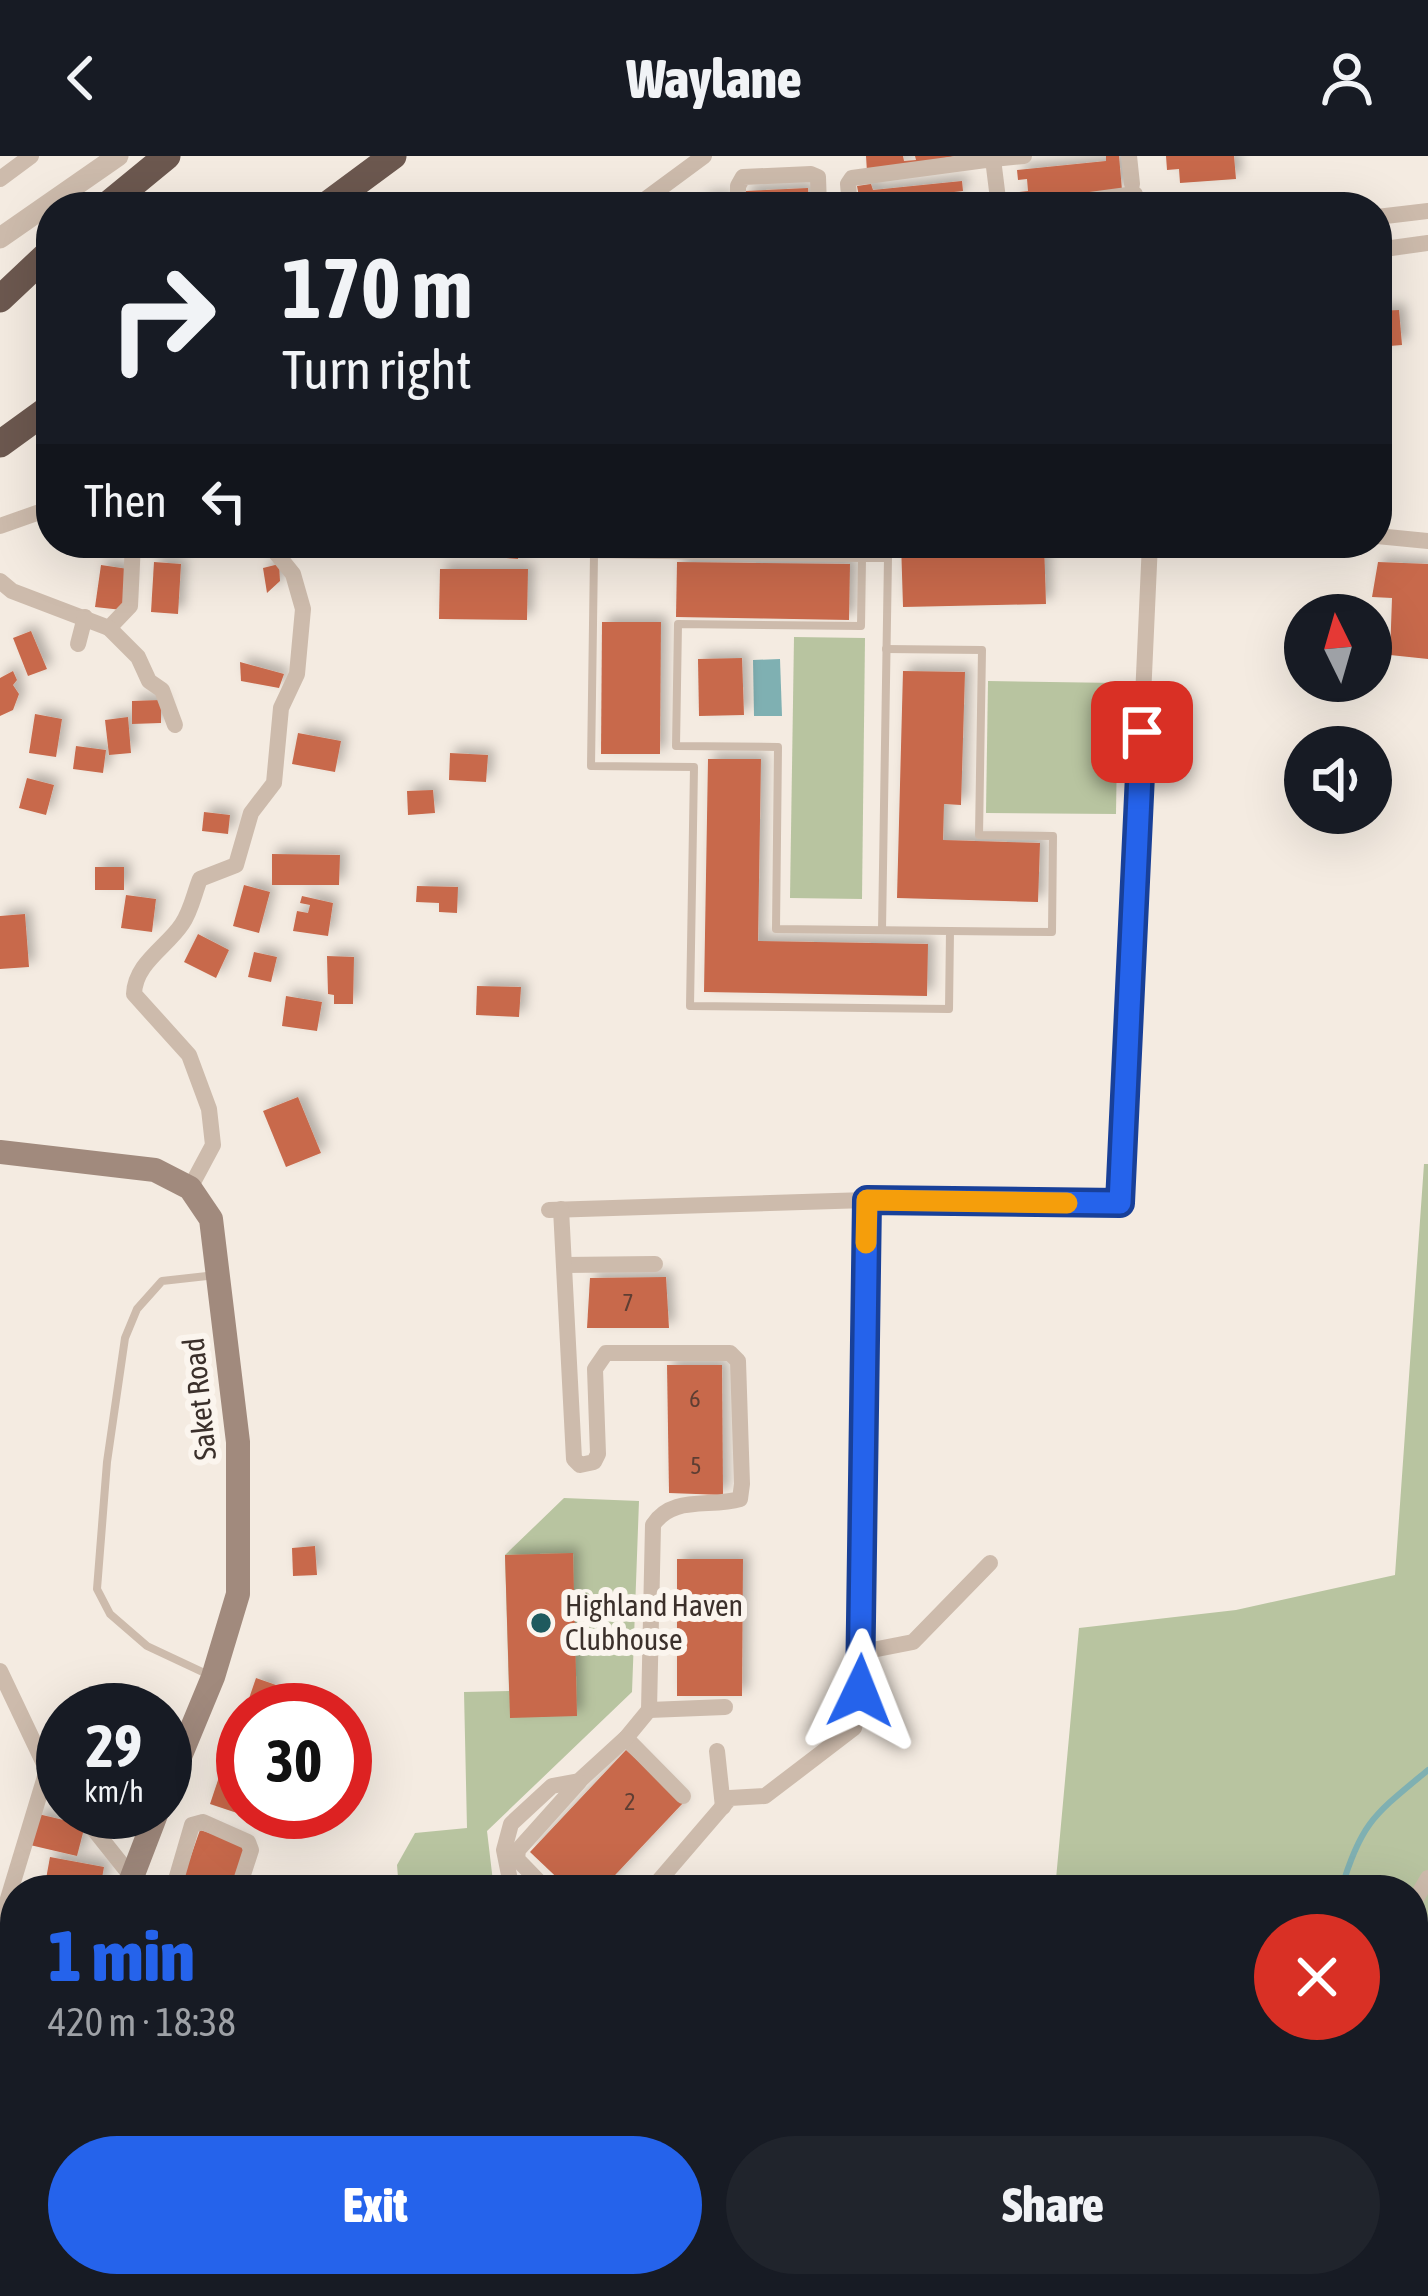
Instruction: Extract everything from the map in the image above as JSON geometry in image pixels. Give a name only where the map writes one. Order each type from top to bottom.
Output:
[{"type":"highway","points":[[123,192],[167,156]]},
{"type":"highway","points":[[344,192],[393,156]]},
{"type":"highway","points":[[0,299],[36,265]]},
{"type":"highway","points":[[0,444],[36,418]]},
{"type":"main road","points":[[0,1152],[155,1170],[190,1188]]},
{"type":"main road","name":"Saket Road","points":[[190,1188],[211,1219],[238,1442],[238,1594],[192,1728]]},
{"type":"main road","points":[[132,1875],[147,1839]]},
{"type":"street","points":[[0,179],[31,156]]},
{"type":"street","points":[[66,192],[118,156]]},
{"type":"street","points":[[655,192],[704,156]]},
{"type":"street","points":[[855,156],[857,177]]},
{"type":"street","points":[[849,192],[848,184],[857,177],[967,159],[1024,156]]},
{"type":"street","points":[[1117,192],[1133,189],[1129,156]]},
{"type":"street","points":[[993,159],[997,192]]},
{"type":"street","points":[[738,192],[743,177],[811,174],[818,177],[818,192]]},
{"type":"street","points":[[1392,215],[1428,211]]},
{"type":"street","points":[[0,238],[36,213]]},
{"type":"street","points":[[1392,248],[1428,243]]},
{"type":"street","points":[[0,526],[36,513]]},
{"type":"street","points":[[1392,537],[1428,541]]},
{"type":"street","points":[[109,628],[130,607],[133,558]]},
{"type":"street","points":[[190,1188],[213,1144],[209,1109],[189,1055],[134,994],[134,983],[186,918],[200,879],[236,865],[251,813],[274,783],[281,708],[297,674],[303,609],[293,574],[280,558]]},
{"type":"street","points":[[532,1875],[517,1859],[518,1850],[649,1710],[653,1525],[661,1512],[673,1506],[740,1499],[738,1361],[730,1353],[607,1353],[595,1369],[598,1454],[594,1462],[580,1465],[574,1459],[566,1264],[555,1209],[867,1200],[1120,1203],[1149,558]]},
{"type":"street","points":[[0,581],[109,628],[142,661],[149,681],[162,690],[175,725]]},
{"type":"street","points":[[78,644],[85,617]]},
{"type":"street","points":[[664,1875],[734,1796],[765,1796],[854,1728],[862,1652],[867,1200]]},
{"type":"street","points":[[566,1264],[655,1264]]},
{"type":"street","points":[[862,1652],[913,1642],[990,1563]]},
{"type":"street","points":[[0,1671],[36,1747]]},
{"type":"street","points":[[649,1710],[724,1707]]},
{"type":"street","points":[[626,1738],[682,1796]]},
{"type":"street","points":[[717,1751],[723,1807]]},
{"type":"street","points":[[509,1875],[504,1850],[511,1824],[552,1786],[579,1781]]},
{"type":"street","points":[[15,1875],[36,1806]]},
{"type":"street","points":[[177,1875],[192,1825],[203,1822],[248,1842],[251,1850],[243,1875]]},
{"type":"street","points":[[99,1839],[123,1875]]},
{"type":"lane","points":[[594,558],[591,766],[694,767],[690,1006],[949,1009],[950,931]]},
{"type":"lane","points":[[883,930],[886,649],[888,558],[862,558],[861,626],[678,624],[676,746],[778,747],[776,929],[1052,932],[1053,836],[980,835],[982,650],[886,649]]},
{"type":"lane","points":[[213,1677],[147,1646],[110,1614],[97,1589],[107,1462],[125,1339],[136,1309],[162,1281],[218,1275]]},
{"type":"green space","points":[[794,637],[865,638],[862,899],[790,898]]},
{"type":"green space","points":[[988,681],[1118,683],[1116,814],[986,813]]},
{"type":"green space","points":[[1424,1164],[1428,1164],[1428,1875],[1056,1875],[1079,1628],[1236,1610],[1395,1575]]},
{"type":"green space","points":[[564,1498],[639,1501],[632,1692],[487,1831],[492,1875],[398,1875],[397,1865],[415,1833],[467,1828],[464,1692],[509,1691],[505,1555]]},
{"type":"water","points":[[780,659],[782,716],[754,716],[753,660]]},
{"type":"building","points":[[866,156],[903,156],[904,161],[916,160],[915,156],[956,156],[867,172]]},
{"type":"building","points":[[1106,156],[1119,156],[1122,190],[1019,192],[1028,191],[1027,179],[1018,180],[1017,170],[1106,161]]},
{"type":"building","points":[[1166,156],[1234,156],[1236,179],[1180,183],[1179,169],[1167,170]]},
{"type":"building","points":[[962,181],[963,191],[858,192],[857,186],[871,184],[873,190]]},
{"type":"building","points":[[808,188],[808,192],[745,192]]},
{"type":"building","points":[[1392,310],[1399,310],[1402,345],[1392,346]]},
{"type":"building","points":[[901,558],[1044,558],[1046,604],[903,607]]},
{"type":"building","points":[[154,562],[181,564],[178,614],[151,612]]},
{"type":"building","points":[[677,562],[850,564],[849,620],[676,617]]},
{"type":"building","points":[[1378,562],[1428,564],[1428,659],[1392,655],[1392,594],[1373,594]]},
{"type":"building","points":[[279,564],[280,581],[267,593],[263,568]]},
{"type":"building","points":[[101,565],[128,569],[122,610],[95,607]]},
{"type":"building","points":[[440,569],[528,569],[527,620],[439,619]]},
{"type":"building","points":[[602,622],[661,622],[660,754],[601,754]]},
{"type":"building","points":[[31,631],[47,669],[28,676],[13,638]]},
{"type":"building","points":[[742,658],[744,715],[699,716],[698,659]]},
{"type":"building","points":[[240,662],[284,674],[279,688],[241,681]]},
{"type":"building","points":[[13,671],[19,694],[13,710],[0,716],[0,678]]},
{"type":"building","points":[[903,671],[965,672],[961,805],[944,804],[943,840],[1040,843],[1038,902],[897,898]]},
{"type":"building","points":[[161,700],[161,723],[132,724],[132,701]]},
{"type":"building","points":[[35,714],[62,719],[56,757],[29,753]]},
{"type":"building","points":[[128,717],[131,753],[109,755],[105,720]]},
{"type":"building","points":[[298,733],[341,741],[335,772],[292,764]]},
{"type":"building","points":[[76,746],[106,750],[103,773],[73,769]]},
{"type":"building","points":[[450,753],[488,755],[486,782],[449,780]]},
{"type":"building","points":[[708,759],[761,759],[758,941],[928,944],[927,996],[704,992]]},
{"type":"building","points":[[27,778],[54,785],[46,815],[19,808]]},
{"type":"building","points":[[433,790],[435,813],[408,815],[407,791]]},
{"type":"building","points":[[204,812],[230,815],[228,834],[202,831]]},
{"type":"building","points":[[272,854],[340,855],[339,885],[272,885]]},
{"type":"building","points":[[95,867],[124,867],[124,890],[95,890]]},
{"type":"building","points":[[244,885],[270,892],[259,933],[233,926]]},
{"type":"building","points":[[417,886],[458,887],[457,913],[439,912],[439,903],[416,902]]},
{"type":"building","points":[[126,895],[156,899],[152,932],[121,928]]},
{"type":"building","points":[[302,896],[333,903],[328,936],[293,931],[297,911],[308,913],[310,905],[300,903]]},
{"type":"building","points":[[25,914],[29,967],[0,969],[0,916]]},
{"type":"building","points":[[198,934],[229,950],[216,978],[184,962]]},
{"type":"building","points":[[254,952],[277,957],[271,982],[248,977]]},
{"type":"building","points":[[327,956],[354,957],[353,1004],[334,1004],[334,995],[328,994]]},
{"type":"building","points":[[477,986],[521,987],[519,1017],[476,1015]]},
{"type":"building","points":[[286,996],[322,1002],[317,1031],[282,1026]]},
{"type":"building","points":[[298,1097],[321,1153],[286,1167],[263,1111]]},
{"type":"building","points":[[666,1277],[669,1328],[587,1328],[590,1278]]},
{"type":"building","points":[[667,1365],[722,1365],[723,1495],[669,1493]]},
{"type":"building","points":[[315,1546],[317,1575],[293,1576],[292,1548]]},
{"type":"building","name":"Highland Haven Clubhouse","points":[[573,1553],[577,1716],[510,1718],[505,1555]]},
{"type":"building","points":[[677,1559],[743,1559],[742,1696],[677,1696]]},
{"type":"building","points":[[626,1750],[683,1803],[615,1875],[554,1875],[530,1852]]},
{"type":"building","points":[[36,1822],[36,1839],[81,1839],[77,1856],[30,1845]]},
{"type":"building","points":[[200,1830],[246,1845],[236,1875],[184,1875]]},
{"type":"building","points":[[50,1857],[104,1867],[103,1875],[47,1875]]},
{"type":"waterway","points":[[1346,1875],[1372,1821],[1428,1770]]},
{"type":"slow traffic","points":[[866,1243],[867,1200],[1067,1203]]},
{"type":"place","name":"Highland Haven Clubhouse","points":[[541,1623]]},
{"type":"route","points":[[860,1691],[867,1200],[1120,1203],[1142,732]]}]
